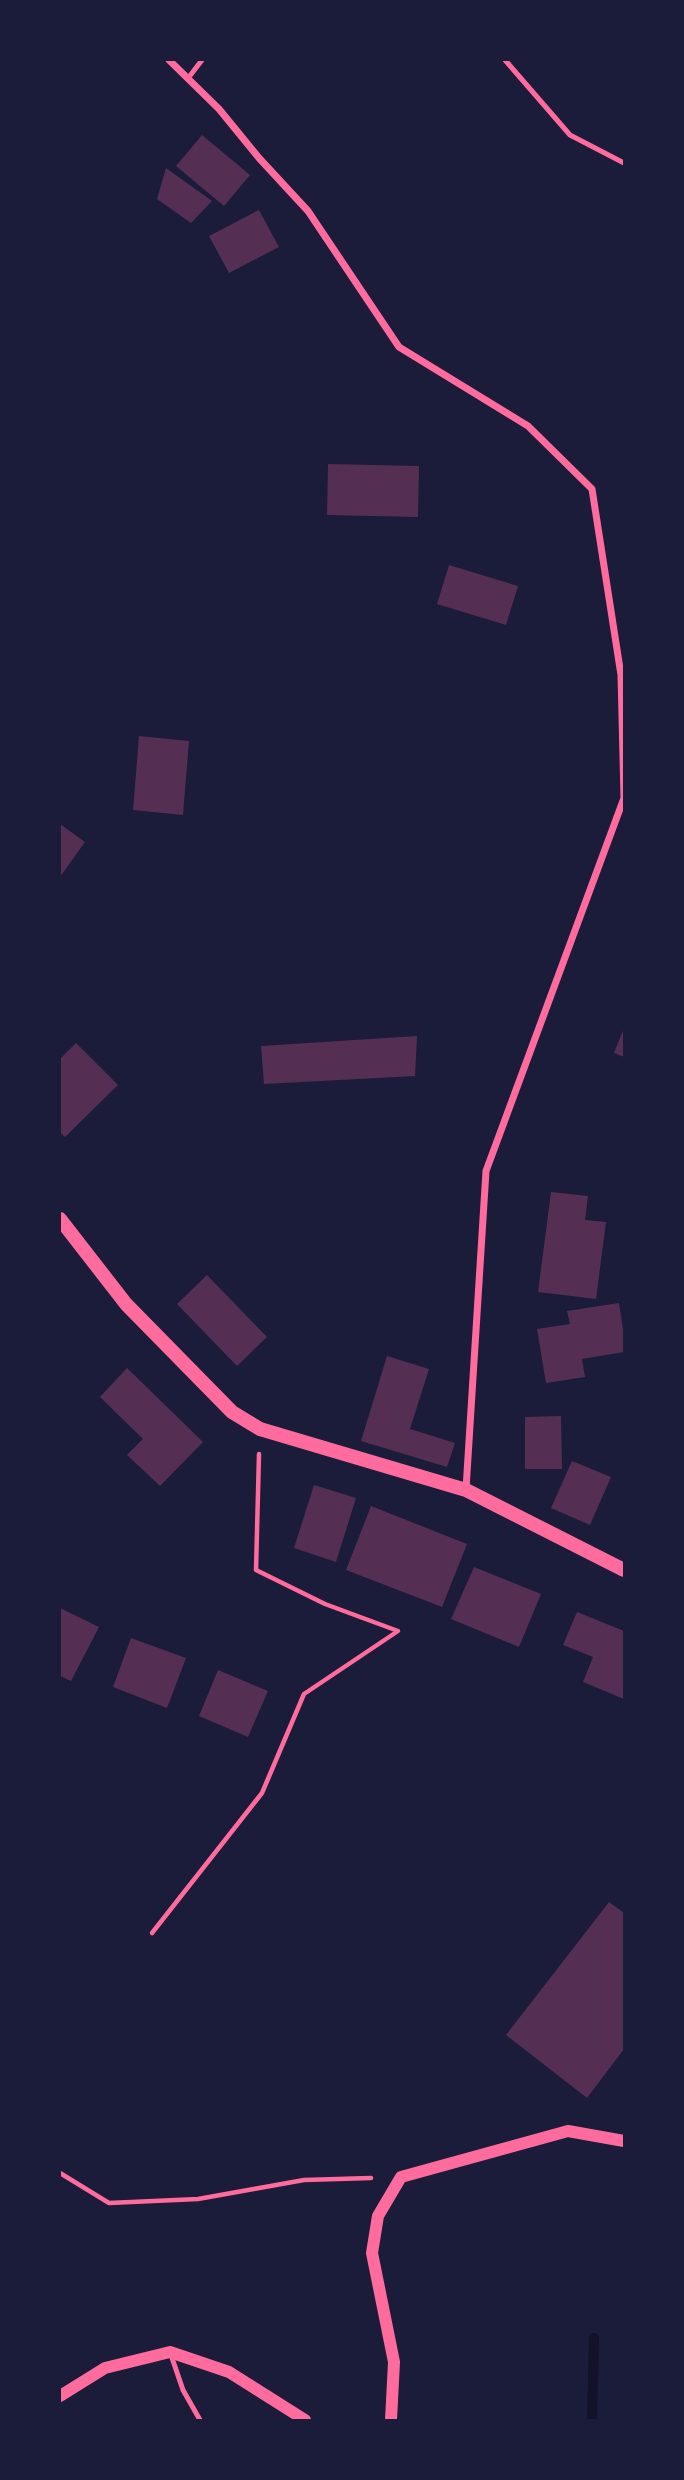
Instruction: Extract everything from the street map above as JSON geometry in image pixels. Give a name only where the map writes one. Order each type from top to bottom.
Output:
[{"type":"main road","points":[[60,1219],[126,1304],[232,1412],[260,1429],[466,1490],[625,1570]]},
{"type":"street","points":[[169,60],[189,77],[308,211],[399,346],[528,426],[592,489],[621,675],[624,798],[486,1171],[466,1490]]},
{"type":"street","points":[[391,2420],[394,2362],[372,2253],[378,2216],[401,2177],[568,2131],[625,2141]]},
{"type":"street","points":[[60,2396],[105,2368],[170,2352],[229,2372],[305,2420]]},
{"type":"lane","points":[[189,77],[202,60]]},
{"type":"lane","points":[[505,60],[570,135],[625,163]]},
{"type":"lane","points":[[170,2352],[183,2390],[200,2420]]},
{"type":"path","points":[[152,1933],[262,1793],[304,1694],[398,1631],[325,1604],[256,1570],[260,1429]]},
{"type":"path","points":[[60,2173],[109,2203],[198,2199],[304,2180],[401,2177]]},
{"type":"building","points":[[202,135],[250,175],[224,206],[176,166]]},
{"type":"building","points":[[166,168],[212,201],[191,223],[157,199]]},
{"type":"building","points":[[259,210],[279,247],[229,273],[209,236]]},
{"type":"building","points":[[328,464],[419,466],[418,517],[327,515]]},
{"type":"building","points":[[449,565],[518,586],[506,625],[437,604]]},
{"type":"building","points":[[139,736],[189,741],[183,815],[133,810]]},
{"type":"building","points":[[60,824],[85,842],[60,877]]},
{"type":"building","points":[[624,1028],[624,1057],[614,1053]]},
{"type":"building","points":[[417,1036],[415,1076],[264,1084],[261,1046]]},
{"type":"building","points":[[76,1043],[118,1085],[65,1137],[60,1132],[60,1059]]},
{"type":"building","points":[[551,1192],[588,1196],[585,1220],[606,1222],[596,1299],[538,1292]]},
{"type":"building","points":[[207,1275],[267,1337],[237,1366],[177,1304]]},
{"type":"building","points":[[619,1303],[624,1352],[582,1359],[585,1377],[546,1383],[537,1329],[570,1324],[567,1311]]},
{"type":"building","points":[[387,1356],[429,1369],[410,1429],[455,1443],[447,1467],[361,1441]]},
{"type":"building","points":[[127,1368],[203,1442],[160,1486],[127,1455],[143,1439],[100,1397]]},
{"type":"building","points":[[561,1416],[562,1469],[525,1469],[525,1417]]},
{"type":"building","points":[[572,1461],[611,1477],[590,1525],[551,1508]]},
{"type":"building","points":[[314,1485],[356,1498],[336,1562],[294,1548]]},
{"type":"building","points":[[371,1506],[467,1544],[442,1607],[346,1570]]},
{"type":"building","points":[[474,1567],[541,1594],[519,1647],[451,1619]]},
{"type":"building","points":[[60,1608],[99,1627],[71,1681],[60,1676]]},
{"type":"building","points":[[577,1612],[624,1631],[624,1699],[583,1682],[593,1657],[563,1645]]},
{"type":"building","points":[[131,1638],[186,1658],[167,1708],[113,1687]]},
{"type":"building","points":[[218,1670],[268,1691],[248,1737],[199,1716]]},
{"type":"building","points":[[609,1902],[624,1913],[624,2049],[587,2098],[506,2035]]},
{"type":"waterway","points":[[592,2420],[594,2338]]}]
